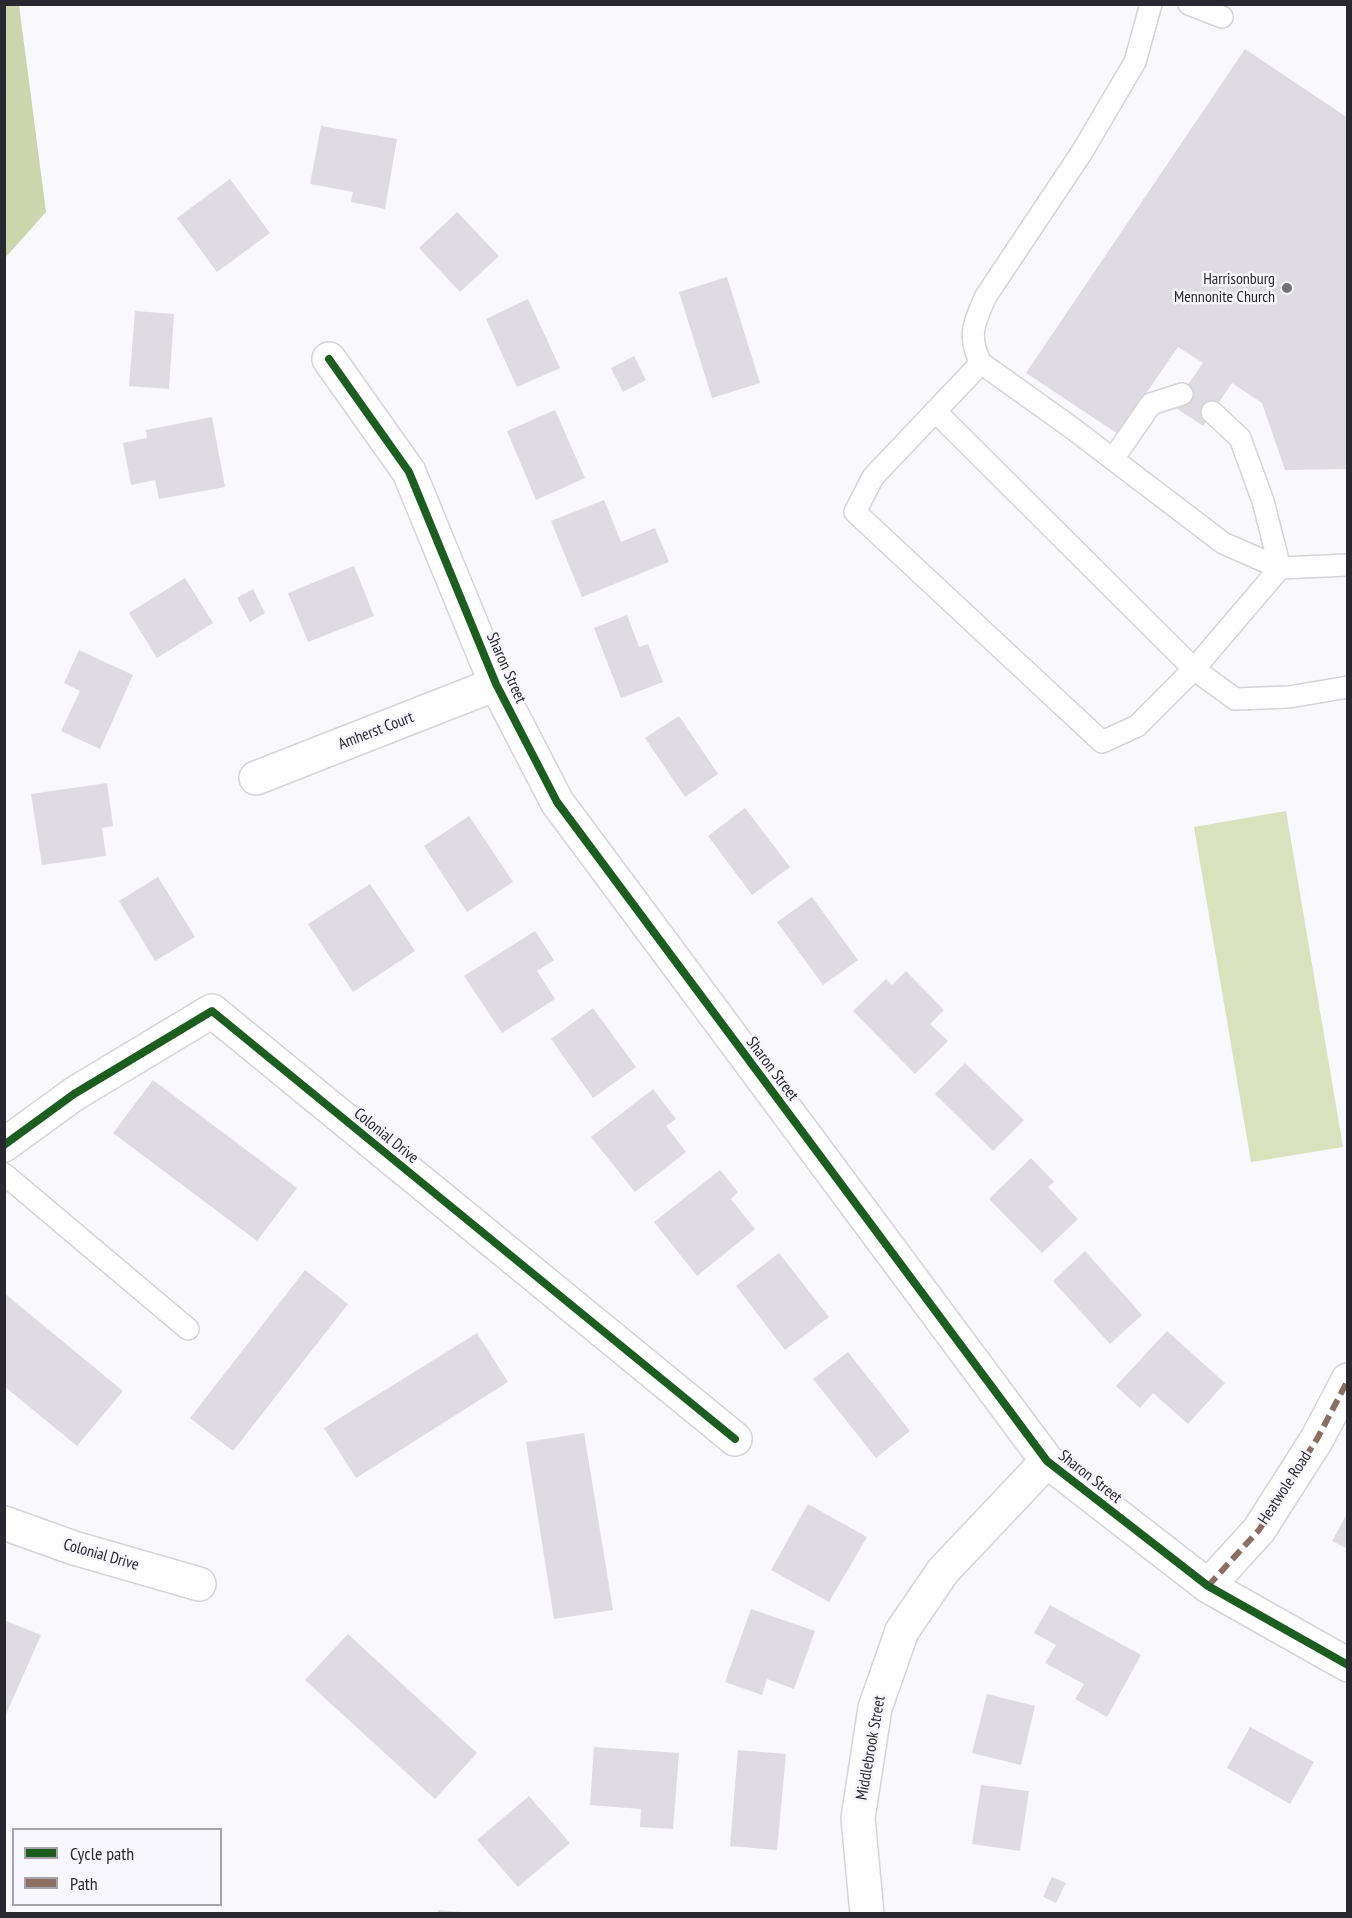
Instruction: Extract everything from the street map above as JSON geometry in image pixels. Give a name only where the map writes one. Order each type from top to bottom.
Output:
[{"type":"street","name":"Sharon Street","points":[[329,359],[408,472],[496,684],[557,802],[1047,1461],[1208,1586],[1347,1665]]},
{"type":"street","name":"Amherst Court","points":[[256,778],[496,684]]},
{"type":"street","name":"Colonial Drive","points":[[4,1145],[74,1094],[212,1011],[735,1439]]},
{"type":"street","name":"Heatwole Road","points":[[1208,1586],[1259,1530],[1317,1439],[1347,1380]]},
{"type":"street","name":"Middlebrook Street","points":[[867,1914],[858,1818],[874,1708],[902,1631],[944,1571],[1047,1461]]},
{"type":"street","name":"Colonial Drive","points":[[4,1523],[74,1548],[199,1584]]},
{"type":"lane","points":[[1151,4],[1136,62],[1082,153],[986,296],[976,317],[973,335],[974,350],[981,363],[1223,543],[1280,568],[1347,565]]},
{"type":"lane","points":[[1189,4],[1222,17]]},
{"type":"lane","points":[[981,363],[873,477],[855,512],[1102,742],[1137,726],[1194,669],[1280,568]]},
{"type":"lane","points":[[1113,459],[1151,404],[1182,393]]},
{"type":"lane","points":[[935,411],[1194,669],[1235,699],[1289,697],[1347,687]]},
{"type":"lane","points":[[1212,412],[1240,438],[1263,501],[1280,568]]},
{"type":"lane","points":[[4,1174],[188,1329]]},
{"type":"green space","points":[[5,4],[19,5],[46,212],[5,258]]},
{"type":"green space","points":[[1286,811],[1343,1147],[1251,1162],[1194,827]]},
{"type":"building","points":[[1245,49],[1348,118],[1348,469],[1285,470],[1262,403],[1232,383],[1203,426],[1173,406],[1203,363],[1178,347],[1118,434],[1026,373]]},
{"type":"building","points":[[321,126],[397,139],[385,209],[351,202],[353,192],[310,184]]},
{"type":"building","points":[[230,179],[270,233],[217,272],[177,218]]},
{"type":"building","points":[[457,212],[499,256],[460,292],[419,248]]},
{"type":"building","points":[[727,277],[760,383],[712,398],[679,292]]},
{"type":"building","points":[[528,299],[560,368],[517,387],[486,319]]},
{"type":"building","points":[[135,311],[174,314],[169,389],[129,386]]},
{"type":"building","points":[[634,356],[646,380],[623,392],[611,368]]},
{"type":"building","points":[[555,410],[585,478],[536,500],[507,431]]},
{"type":"building","points":[[212,417],[225,487],[159,499],[155,480],[131,485],[123,443],[147,438],[146,430]]},
{"type":"building","points":[[604,500],[621,542],[655,528],[669,562],[582,597],[551,521]]},
{"type":"building","points":[[354,566],[374,616],[308,642],[288,593]]},
{"type":"building","points":[[185,578],[213,623],[157,658],[129,613]]},
{"type":"building","points":[[253,589],[265,613],[250,622],[237,598]]},
{"type":"building","points":[[627,615],[639,647],[648,644],[663,682],[621,698],[594,628]]},
{"type":"building","points":[[79,650],[133,675],[100,749],[61,731],[80,691],[64,683]]},
{"type":"building","points":[[679,716],[718,774],[685,797],[645,738]]},
{"type":"building","points":[[107,783],[113,826],[102,828],[106,856],[42,865],[31,794]]},
{"type":"building","points":[[745,808],[790,867],[752,895],[708,836]]},
{"type":"building","points":[[469,816],[513,882],[467,912],[424,846]]},
{"type":"building","points":[[158,877],[195,937],[155,961],[119,901]]},
{"type":"building","points":[[370,884],[415,951],[353,992],[308,924]]},
{"type":"building","points":[[812,897],[858,960],[823,985],[777,922]]},
{"type":"building","points":[[535,931],[554,960],[537,971],[555,999],[502,1033],[464,976]]},
{"type":"building","points":[[906,971],[944,1010],[930,1024],[948,1041],[915,1074],[853,1011],[886,979],[892,985]]},
{"type":"building","points":[[593,1008],[636,1067],[593,1098],[551,1039]]},
{"type":"building","points":[[965,1063],[1024,1120],[993,1151],[935,1094]]},
{"type":"building","points":[[153,1080],[297,1188],[257,1241],[113,1133]]},
{"type":"building","points":[[653,1089],[676,1119],[666,1126],[686,1152],[635,1192],[591,1137]]},
{"type":"building","points":[[1031,1158],[1054,1182],[1048,1187],[1078,1219],[1042,1253],[989,1199]]},
{"type":"building","points":[[720,1170],[738,1192],[731,1199],[755,1229],[697,1276],[654,1222]]},
{"type":"building","points":[[1085,1251],[1142,1315],[1110,1344],[1053,1281]]},
{"type":"building","points":[[779,1253],[829,1317],[785,1350],[736,1286]]},
{"type":"building","points":[[305,1270],[348,1304],[233,1451],[190,1418]]},
{"type":"building","points":[[4,1293],[123,1391],[77,1446],[4,1386]]},
{"type":"building","points":[[1167,1331],[1225,1383],[1188,1424],[1153,1393],[1140,1408],[1116,1386]]},
{"type":"building","points":[[477,1333],[508,1382],[356,1478],[324,1428]]},
{"type":"building","points":[[848,1352],[910,1431],[876,1458],[813,1379]]},
{"type":"building","points":[[584,1433],[613,1610],[554,1619],[526,1442]]},
{"type":"building","points":[[808,1504],[867,1537],[829,1602],[771,1570]]},
{"type":"building","points":[[1348,1512],[1348,1549],[1332,1541]]},
{"type":"building","points":[[1050,1605],[1141,1655],[1107,1717],[1075,1699],[1084,1684],[1045,1663],[1056,1645],[1034,1633]]},
{"type":"building","points":[[751,1609],[815,1631],[794,1689],[767,1679],[762,1695],[725,1682]]},
{"type":"building","points":[[4,1620],[41,1635],[4,1719]]},
{"type":"building","points":[[348,1634],[477,1753],[435,1799],[305,1680]]},
{"type":"building","points":[[987,1694],[1035,1706],[1021,1765],[972,1753]]},
{"type":"building","points":[[1250,1727],[1314,1762],[1290,1804],[1227,1768]]},
{"type":"building","points":[[594,1747],[679,1753],[673,1829],[640,1827],[641,1809],[590,1805]]},
{"type":"building","points":[[738,1750],[786,1754],[777,1850],[730,1846]]},
{"type":"building","points":[[981,1785],[1029,1791],[1020,1851],[972,1844]]},
{"type":"building","points":[[529,1796],[570,1843],[518,1887],[477,1840]]},
{"type":"building","points":[[1052,1877],[1066,1883],[1056,1903],[1043,1897]]},
{"type":"building","points":[[438,1910],[461,1912],[461,1914],[438,1914]]},
{"type":"marked path","points":[[1208,1586],[1259,1530],[1317,1439],[1348,1380]]},
{"type":"cycle path","points":[[329,359],[409,472],[496,684],[557,802],[1047,1461],[1208,1586],[1348,1665]]},
{"type":"cycle path","points":[[4,1145],[74,1094],[212,1011],[735,1439]]},
{"type":"place","name":"Harrisonburg Mennonite Church","points":[[1287,288]]}]
